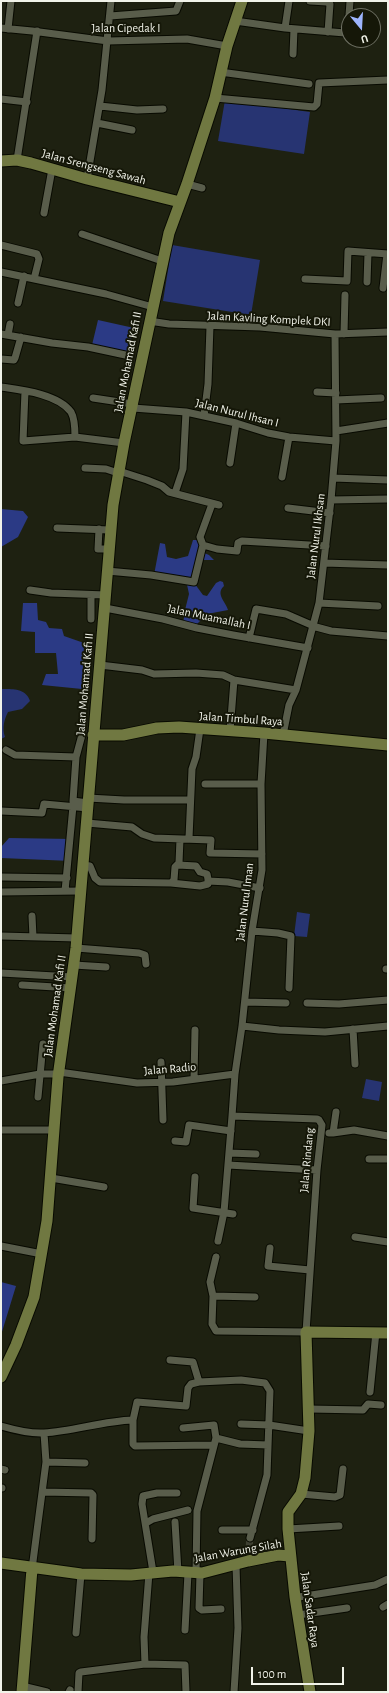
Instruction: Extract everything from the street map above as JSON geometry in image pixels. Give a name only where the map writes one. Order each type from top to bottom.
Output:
[{"type":"main road","name":"Jalan Mohamad Kafi II","points":[[1,1376],[16,1345],[34,1297],[36,1252],[51,1178],[49,1130],[52,1074],[67,982],[74,965],[72,891],[82,865],[77,844],[87,823],[80,804],[88,733],[100,665],[98,614],[104,595],[107,571],[105,531],[113,505],[117,472],[149,321],[148,306],[162,261],[175,201],[187,184],[215,98],[226,45],[242,1]]},
{"type":"main road","name":"Jalan Srengseng Sawah","points":[[1,161],[17,160],[175,201]]},
{"type":"main road","name":"Jalan Timbul Raya","points":[[88,733],[123,735],[157,728],[179,727],[264,733],[388,745]]},
{"type":"main road","points":[[306,1332],[388,1333]]},
{"type":"main road","name":"Jalan Warung Silah","points":[[1,1563],[32,1569],[81,1574],[123,1576],[151,1572],[190,1573],[236,1565],[248,1560],[290,1556],[288,1512],[301,1494],[305,1478],[309,1431],[306,1332]]},
{"type":"main road","name":"Jalan Sadar Raya","points":[[290,1556],[310,1692]]},
{"type":"main road","points":[[22,1689],[32,1569]]},
{"type":"street","points":[[4,28],[11,1]]},
{"type":"street","points":[[87,179],[100,106],[111,1]]},
{"type":"street","points":[[110,16],[176,11],[180,1]]},
{"type":"street","points":[[285,28],[289,1]]},
{"type":"street","points":[[310,1],[327,2],[330,4],[328,32]]},
{"type":"street","points":[[235,20],[294,29],[347,32],[350,1]]},
{"type":"street","name":"Jalan Cipedak I","points":[[4,28],[108,41],[181,39],[226,45]]},
{"type":"street","points":[[293,54],[294,29]]},
{"type":"street","points":[[17,160],[37,31]]},
{"type":"street","points":[[220,72],[309,84]]},
{"type":"street","points":[[215,98],[314,107],[317,104],[318,84],[321,82],[388,80]]},
{"type":"street","points":[[1,99],[27,102]]},
{"type":"street","points":[[100,106],[136,110],[163,109]]},
{"type":"street","points":[[97,123],[132,130]]},
{"type":"street","points":[[44,213],[52,169]]},
{"type":"street","points":[[187,184],[202,188]]},
{"type":"street","points":[[82,234],[162,261]]},
{"type":"street","points":[[1,245],[37,254],[39,259],[34,279]]},
{"type":"street","points":[[306,279],[345,281],[348,278],[348,251],[387,254],[384,288]]},
{"type":"street","points":[[367,282],[368,253]]},
{"type":"street","points":[[1,272],[106,294],[148,306]]},
{"type":"street","points":[[18,303],[24,276]]},
{"type":"street","points":[[344,334],[345,295]]},
{"type":"street","name":"Jalan Kavling Komplek DKI","points":[[149,321],[169,324],[260,327],[335,334],[388,332]]},
{"type":"street","points":[[10,324],[4,334],[52,343],[88,347],[130,356]]},
{"type":"street","points":[[204,416],[208,384],[210,326]]},
{"type":"street","name":"Jalan Nurul Ikhsan","points":[[283,735],[289,705],[296,690],[314,626],[319,602],[330,513],[336,441],[335,334]]},
{"type":"street","points":[[1,359],[14,360],[22,337]]},
{"type":"street","points":[[1,387],[25,391],[58,401],[72,414],[75,437]]},
{"type":"street","points":[[25,391],[23,441],[75,437],[124,443]]},
{"type":"street","points":[[317,392],[336,397],[381,398]]},
{"type":"street","name":"Jalan Nurul Ihsan I","points":[[93,398],[131,405],[186,412],[289,437],[336,441]]},
{"type":"street","points":[[175,493],[183,469],[186,412]]},
{"type":"street","points":[[230,463],[236,423]]},
{"type":"street","points":[[336,431],[388,423]]},
{"type":"street","points":[[282,477],[289,437]]},
{"type":"street","points":[[85,468],[106,469],[147,480],[175,493],[215,504],[200,537],[203,545],[194,582],[151,575],[107,571]]},
{"type":"street","points":[[333,478],[388,480]]},
{"type":"street","points":[[331,500],[388,500]]},
{"type":"street","points":[[288,508],[330,513]]},
{"type":"street","points":[[57,528],[105,531]]},
{"type":"street","points":[[203,545],[238,552],[238,543],[242,541],[326,546]]},
{"type":"street","points":[[324,563],[388,565]]},
{"type":"street","points":[[30,590],[51,593],[104,595]]},
{"type":"street","points":[[93,595],[98,614]]},
{"type":"street","points":[[319,602],[378,606]]},
{"type":"street","points":[[249,638],[256,609],[286,614],[314,626],[331,631],[388,636]]},
{"type":"street","name":"Jalan Muamallah I","points":[[98,614],[162,619],[197,628],[308,648]]},
{"type":"street","points":[[100,665],[142,670],[154,674],[196,673],[223,676],[234,680],[296,690]]},
{"type":"street","points":[[230,731],[234,680]]},
{"type":"street","points":[[189,838],[192,769],[196,757],[200,729]]},
{"type":"street","points":[[1,892],[72,891],[67,878],[77,844],[80,804],[76,757],[88,733]]},
{"type":"street","name":"Jalan Nurul Iman","points":[[242,1026],[252,931],[260,888],[262,854],[261,784],[264,733]]},
{"type":"street","points":[[6,750],[15,754],[76,757]]},
{"type":"street","points":[[206,784],[261,784]]},
{"type":"street","points":[[1,811],[42,813],[44,804],[80,804],[124,800],[190,800]]},
{"type":"street","points":[[87,823],[132,827],[142,834],[154,838],[189,838],[211,840],[210,853],[262,854]]},
{"type":"street","points":[[171,883],[174,880],[175,866],[178,865],[180,838]]},
{"type":"street","points":[[82,865],[90,866],[95,879],[101,882],[207,885],[207,874],[200,872],[196,866],[178,865]]},
{"type":"street","points":[[1,877],[67,878]]},
{"type":"street","points":[[208,881],[228,882],[260,888]]},
{"type":"street","points":[[32,916],[33,936]]},
{"type":"street","points":[[252,931],[278,933],[291,936],[290,988]]},
{"type":"street","points":[[1,936],[33,936],[73,940],[139,953],[145,955],[146,964]]},
{"type":"street","points":[[74,965],[106,967]]},
{"type":"street","points":[[1,973],[67,982]]},
{"type":"street","points":[[22,985],[67,982]]},
{"type":"street","points":[[307,1003],[339,1004],[388,1000]]},
{"type":"street","points":[[245,1002],[286,1003]]},
{"type":"street","points":[[218,1241],[224,1212],[235,1074],[242,1026],[279,1030],[325,1032],[388,1026]]},
{"type":"street","points":[[353,1029],[355,1064]]},
{"type":"street","points":[[194,1079],[195,1030]]},
{"type":"street","points":[[38,1097],[52,1074],[43,1044]]},
{"type":"street","points":[[161,1062],[160,1082],[163,1120]]},
{"type":"street","name":"Jalan Radio","points":[[1,1081],[52,1074],[137,1083],[194,1079],[235,1074]]},
{"type":"street","points":[[332,1133],[336,1112]]},
{"type":"street","name":"Jalan Rindang","points":[[232,1116],[317,1119],[321,1122],[322,1132],[317,1170],[306,1332]]},
{"type":"street","points":[[175,1141],[186,1142],[189,1126],[231,1131]]},
{"type":"street","points":[[1,1130],[49,1130]]},
{"type":"street","points":[[322,1132],[332,1133],[354,1130],[388,1136]]},
{"type":"street","points":[[229,1153],[256,1154]]},
{"type":"street","points":[[369,1159],[388,1159]]},
{"type":"street","points":[[228,1165],[317,1170]]},
{"type":"street","points":[[195,1177],[193,1208],[234,1214]]},
{"type":"street","points":[[51,1178],[104,1187]]},
{"type":"street","points":[[355,1237],[388,1242]]},
{"type":"street","points":[[1,1246],[36,1252]]},
{"type":"street","points":[[270,1248],[268,1266],[310,1270]]},
{"type":"street","points":[[216,1257],[210,1282],[213,1296],[212,1324],[216,1331],[306,1332]]},
{"type":"street","points":[[213,1296],[255,1296]]},
{"type":"street","points":[[370,1392],[376,1332]]},
{"type":"street","points":[[170,1360],[193,1362],[199,1382]]},
{"type":"street","points":[[250,1538],[267,1475],[270,1391],[265,1383],[241,1380],[199,1382],[191,1384],[188,1388],[188,1403],[186,1406],[137,1402],[133,1420],[133,1444],[135,1446],[215,1441],[245,1445],[268,1445]]},
{"type":"street","points":[[309,1409],[363,1410],[368,1404],[381,1405]]},
{"type":"street","points":[[1,1426],[25,1432],[44,1433],[116,1421],[133,1420]]},
{"type":"street","points":[[241,1424],[269,1424],[309,1431]]},
{"type":"street","points":[[183,1428],[214,1425],[215,1441],[197,1511],[185,1630]]},
{"type":"street","points":[[32,1569],[46,1462],[44,1433]]},
{"type":"street","points":[[46,1462],[85,1463]]},
{"type":"street","points":[[301,1494],[335,1497],[340,1495],[343,1469]]},
{"type":"street","points":[[42,1492],[91,1493],[93,1495],[92,1539]]},
{"type":"street","points":[[145,1664],[144,1637],[151,1572],[146,1522],[142,1504],[143,1496],[157,1493],[177,1493]]},
{"type":"street","points":[[146,1522],[188,1510]]},
{"type":"street","points":[[175,1522],[199,1608],[202,1610],[221,1609]]},
{"type":"street","points":[[288,1529],[339,1526]]},
{"type":"street","points":[[222,1530],[253,1530]]},
{"type":"street","points":[[234,1692],[238,1628],[236,1565]]},
{"type":"street","points":[[76,1633],[81,1574]]},
{"type":"street","points":[[299,1597],[375,1585],[388,1579]]},
{"type":"street","points":[[298,1615],[347,1608]]},
{"type":"street","points":[[78,1692],[79,1673],[81,1672],[145,1664],[185,1665],[186,1692]]},
{"type":"street","points":[[22,1689],[47,1692]]},
{"type":"shaded area","points":[[225,100],[310,112],[304,154],[218,141]]},
{"type":"shaded area","points":[[172,245],[260,260],[251,315],[163,301]]},
{"type":"shaded area","points":[[98,320],[134,328],[128,352],[92,345]]},
{"type":"shaded area","points":[[1,509],[23,511],[28,517],[18,537],[1,547]]},
{"type":"shaded area","points":[[193,540],[199,540],[202,552],[209,555],[214,560],[202,560],[192,580],[203,595],[207,596],[216,583],[220,581],[223,582],[224,586],[221,595],[228,610],[207,614],[196,625],[183,624],[189,594],[186,580],[154,575],[160,543],[165,544],[167,557],[176,559],[188,556]]},
{"type":"shaded area","points":[[23,603],[37,603],[38,620],[46,622],[49,628],[62,629],[64,636],[84,643],[82,689],[42,685],[46,674],[58,674],[56,653],[35,653],[35,632],[21,631]]},
{"type":"shaded area","points":[[1,689],[14,689],[22,691],[30,701],[22,709],[8,712],[4,724],[5,737],[1,739]]},
{"type":"shaded area","points":[[9,838],[73,839],[71,861],[1,858],[1,847]]},
{"type":"shaded area","points":[[297,912],[310,914],[307,937],[294,936]]},
{"type":"shaded area","points":[[366,1079],[382,1082],[379,1101],[362,1098]]},
{"type":"shaded area","points":[[1,1282],[16,1286],[1,1335]]},
{"type":"tunnel","points":[[248,1558],[250,1538]]}]
